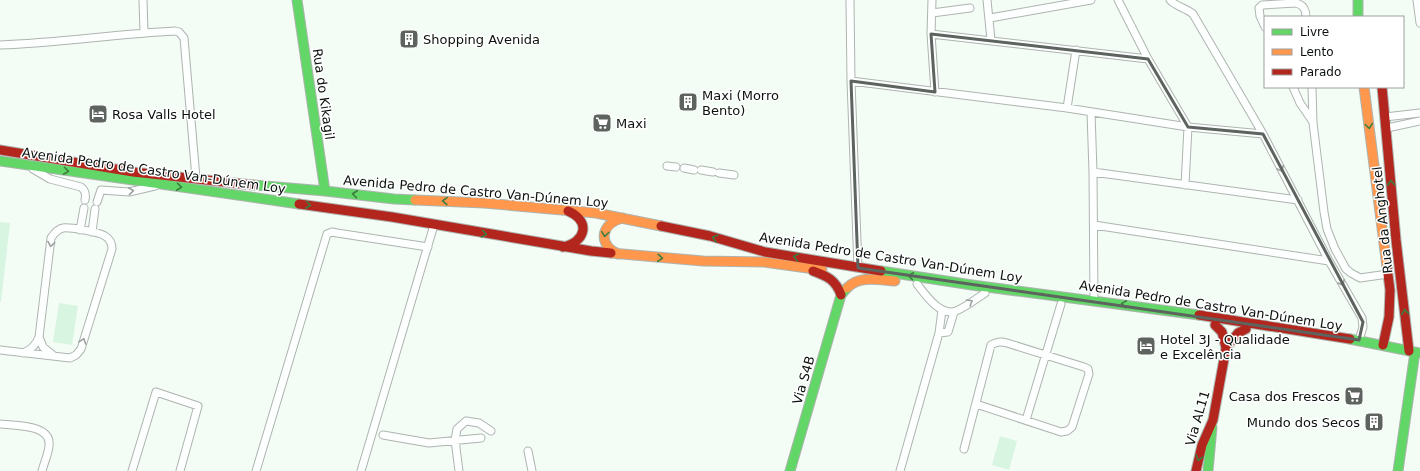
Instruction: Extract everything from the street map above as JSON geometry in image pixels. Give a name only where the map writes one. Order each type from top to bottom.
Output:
[{"type":"main road","name":"Rua do Kikagil","points":[[297,0],[325,191]]},
{"type":"main road","points":[[1358,0],[1358,15]]},
{"type":"main road","name":"Rua da Anghotel","points":[[1364,88],[1391,304],[1383,345]]},
{"type":"main road","name":"Rua da Anghotel","points":[[1382,88],[1387,128],[1396,240],[1416,356],[1398,469]]},
{"type":"main road","name":"Avenida Pedro de Castro Van-Dúnem Loy","points":[[0,150],[133,172],[245,184],[394,199],[484,203],[596,213],[710,236],[765,252],[858,268],[979,286],[1094,300],[1359,340],[1383,345],[1416,356]]},
{"type":"main road","name":"Avenida Pedro de Castro Van-Dúnem Loy","points":[[0,161],[392,216],[564,247],[621,254],[721,262],[764,262],[1246,329],[1416,356]]},
{"type":"main road","points":[[564,247],[577,243],[583,230],[580,219],[574,213],[568,211]]},
{"type":"main road","points":[[621,254],[615,253],[608,248],[604,239],[604,233],[608,224],[613,220],[625,218]]},
{"type":"main road","points":[[800,267],[832,278],[837,283],[841,295]]},
{"type":"main road","points":[[841,295],[849,285],[860,280],[895,281]]},
{"type":"main road","name":"Via S4B","points":[[790,471],[841,295]]},
{"type":"main road","name":"Via AL11","points":[[1196,471],[1202,446],[1213,420],[1226,348],[1222,332],[1215,325]]},
{"type":"main road","name":"Via AL11","points":[[1226,348],[1238,333],[1246,329]]},
{"type":"main road","points":[[1208,471],[1212,446],[1213,420]]},
{"type":"street","points":[[142,0],[144,32]]},
{"type":"street","points":[[850,0],[858,268]]},
{"type":"street","points":[[932,0],[931,34],[935,92]]},
{"type":"street","points":[[987,0],[991,40]]},
{"type":"street","points":[[990,18],[1091,0]]},
{"type":"street","points":[[1118,0],[1148,59],[1188,127],[1185,185]]},
{"type":"street","points":[[1170,0],[1173,4],[1180,6],[1192,14],[1263,134],[1329,261],[1363,322],[1359,340]]},
{"type":"street","points":[[1417,0],[1420,23]]},
{"type":"street","points":[[1264,24],[1259,12],[1259,8],[1262,5],[1301,4],[1306,11],[1306,16]]},
{"type":"street","points":[[932,13],[970,8]]},
{"type":"street","points":[[0,45],[37,44],[144,32],[179,32],[184,38],[196,178]]},
{"type":"street","points":[[931,34],[1148,59]]},
{"type":"street","points":[[1067,108],[1076,50]]},
{"type":"street","points":[[852,81],[1067,108],[1188,127],[1263,134]]},
{"type":"street","points":[[1293,88],[1300,103],[1313,122]]},
{"type":"street","points":[[1312,88],[1314,99],[1313,122],[1324,212],[1327,229],[1335,249],[1346,269],[1360,278],[1388,274]]},
{"type":"street","points":[[1300,103],[1308,103],[1314,99]]},
{"type":"street","points":[[1091,112],[1094,300]]},
{"type":"street","points":[[1385,117],[1420,113]]},
{"type":"street","points":[[1387,128],[1420,121]]},
{"type":"street","points":[[26,165],[50,179],[84,189],[84,204],[80,230]]},
{"type":"street","points":[[667,166],[734,175]]},
{"type":"street","points":[[1093,172],[1298,200]]},
{"type":"street","points":[[92,232],[96,206],[101,190],[128,192],[161,184]]},
{"type":"street","points":[[361,471],[434,224]]},
{"type":"street","points":[[1094,225],[1329,261]]},
{"type":"street","points":[[0,350],[23,353],[70,358],[76,355],[81,349],[112,249],[112,245],[107,237],[92,232],[62,228],[54,233],[51,238],[39,337],[32,348],[23,353]]},
{"type":"street","points":[[256,471],[327,234],[332,232],[428,247]]},
{"type":"street","points":[[917,284],[936,306],[942,310],[954,312],[985,293]]},
{"type":"street","points":[[1026,420],[1061,304]]},
{"type":"street","points":[[900,471],[939,333],[942,310]]},
{"type":"street","points":[[939,333],[948,332],[954,312]]},
{"type":"street","points":[[39,337],[43,347],[54,356]]},
{"type":"street","points":[[964,449],[991,345],[1001,341],[1046,354],[1088,369],[1088,378],[1072,427],[1067,431],[1061,432],[976,404]]},
{"type":"street","points":[[132,471],[156,392],[198,406],[180,471]]},
{"type":"street","points":[[458,471],[455,440],[457,428],[466,421],[479,423],[491,431]]},
{"type":"street","points":[[0,424],[35,428],[47,435],[50,441],[42,471]]},
{"type":"street","points":[[383,435],[429,443],[480,438]]},
{"type":"street","points":[[528,451],[532,471]]},
{"type":"highlighted area","points":[[931,34],[1148,59],[1188,127],[1263,134],[1363,322],[1359,340],[858,268],[851,81],[935,92]]},
{"type":"green space","points":[[0,222],[10,223],[1,302],[0,302]]},
{"type":"green space","points":[[59,303],[78,306],[72,345],[53,342]]},
{"type":"green space","points":[[1000,436],[1017,441],[1009,470],[992,465]]},
{"type":"traffic: fast","points":[[297,0],[325,191]]},
{"type":"traffic: fast","points":[[1358,0],[1358,16]]},
{"type":"traffic: fast","points":[[0,161],[299,204]]},
{"type":"traffic: fast","points":[[253,185],[415,200]]},
{"type":"traffic: fast","points":[[881,271],[972,285],[1199,315]]},
{"type":"traffic: fast","points":[[790,471],[841,295],[847,288]]},
{"type":"traffic: fast","points":[[1350,339],[1420,353]]},
{"type":"traffic: fast","points":[[1398,471],[1414,359]]},
{"type":"traffic: fast","points":[[1208,471],[1212,427]]},
{"type":"traffic: slow","points":[[1364,88],[1387,267]]},
{"type":"traffic: slow","points":[[415,200],[484,203],[596,213],[661,226]]},
{"type":"traffic: slow","points":[[618,254],[611,250],[607,245],[604,234],[610,224],[623,218]]},
{"type":"traffic: slow","points":[[611,253],[703,261],[764,262],[822,270]]},
{"type":"traffic: slow","points":[[847,288],[857,281],[863,280],[876,279],[895,281]]},
{"type":"traffic: jam","points":[[1382,88],[1396,240],[1409,351]]},
{"type":"traffic: jam","points":[[0,150],[133,172],[253,185]]},
{"type":"traffic: jam","points":[[299,204],[392,217],[591,251],[611,253]]},
{"type":"traffic: jam","points":[[563,247],[577,241],[583,231],[583,225],[580,220],[568,211]]},
{"type":"traffic: jam","points":[[661,226],[710,236],[765,252],[881,271]]},
{"type":"traffic: jam","points":[[1383,345],[1389,317],[1390,290],[1387,267]]},
{"type":"traffic: jam","points":[[813,271],[834,282],[841,295]]},
{"type":"traffic: jam","points":[[1199,315],[1350,339]]},
{"type":"traffic: jam","points":[[1215,325],[1222,332],[1226,348]]},
{"type":"traffic: jam","points":[[1196,471],[1202,445],[1213,420],[1226,348],[1238,333],[1246,329]]},
{"type":"place","name":"Shopping Avenida","points":[[409,39]]},
{"type":"place","name":"Maxi (Morro Bento)","points":[[688,102]]},
{"type":"place","name":"Rosa Valls Hotel","points":[[98,114]]},
{"type":"place","name":"Maxi","points":[[602,123]]},
{"type":"place","name":"Hotel 3J - Qualidade e Excelência","points":[[1146,346]]},
{"type":"place","name":"Casa dos Frescos","points":[[1354,396]]},
{"type":"place","name":"Mundo dos Secos","points":[[1374,422]]}]
